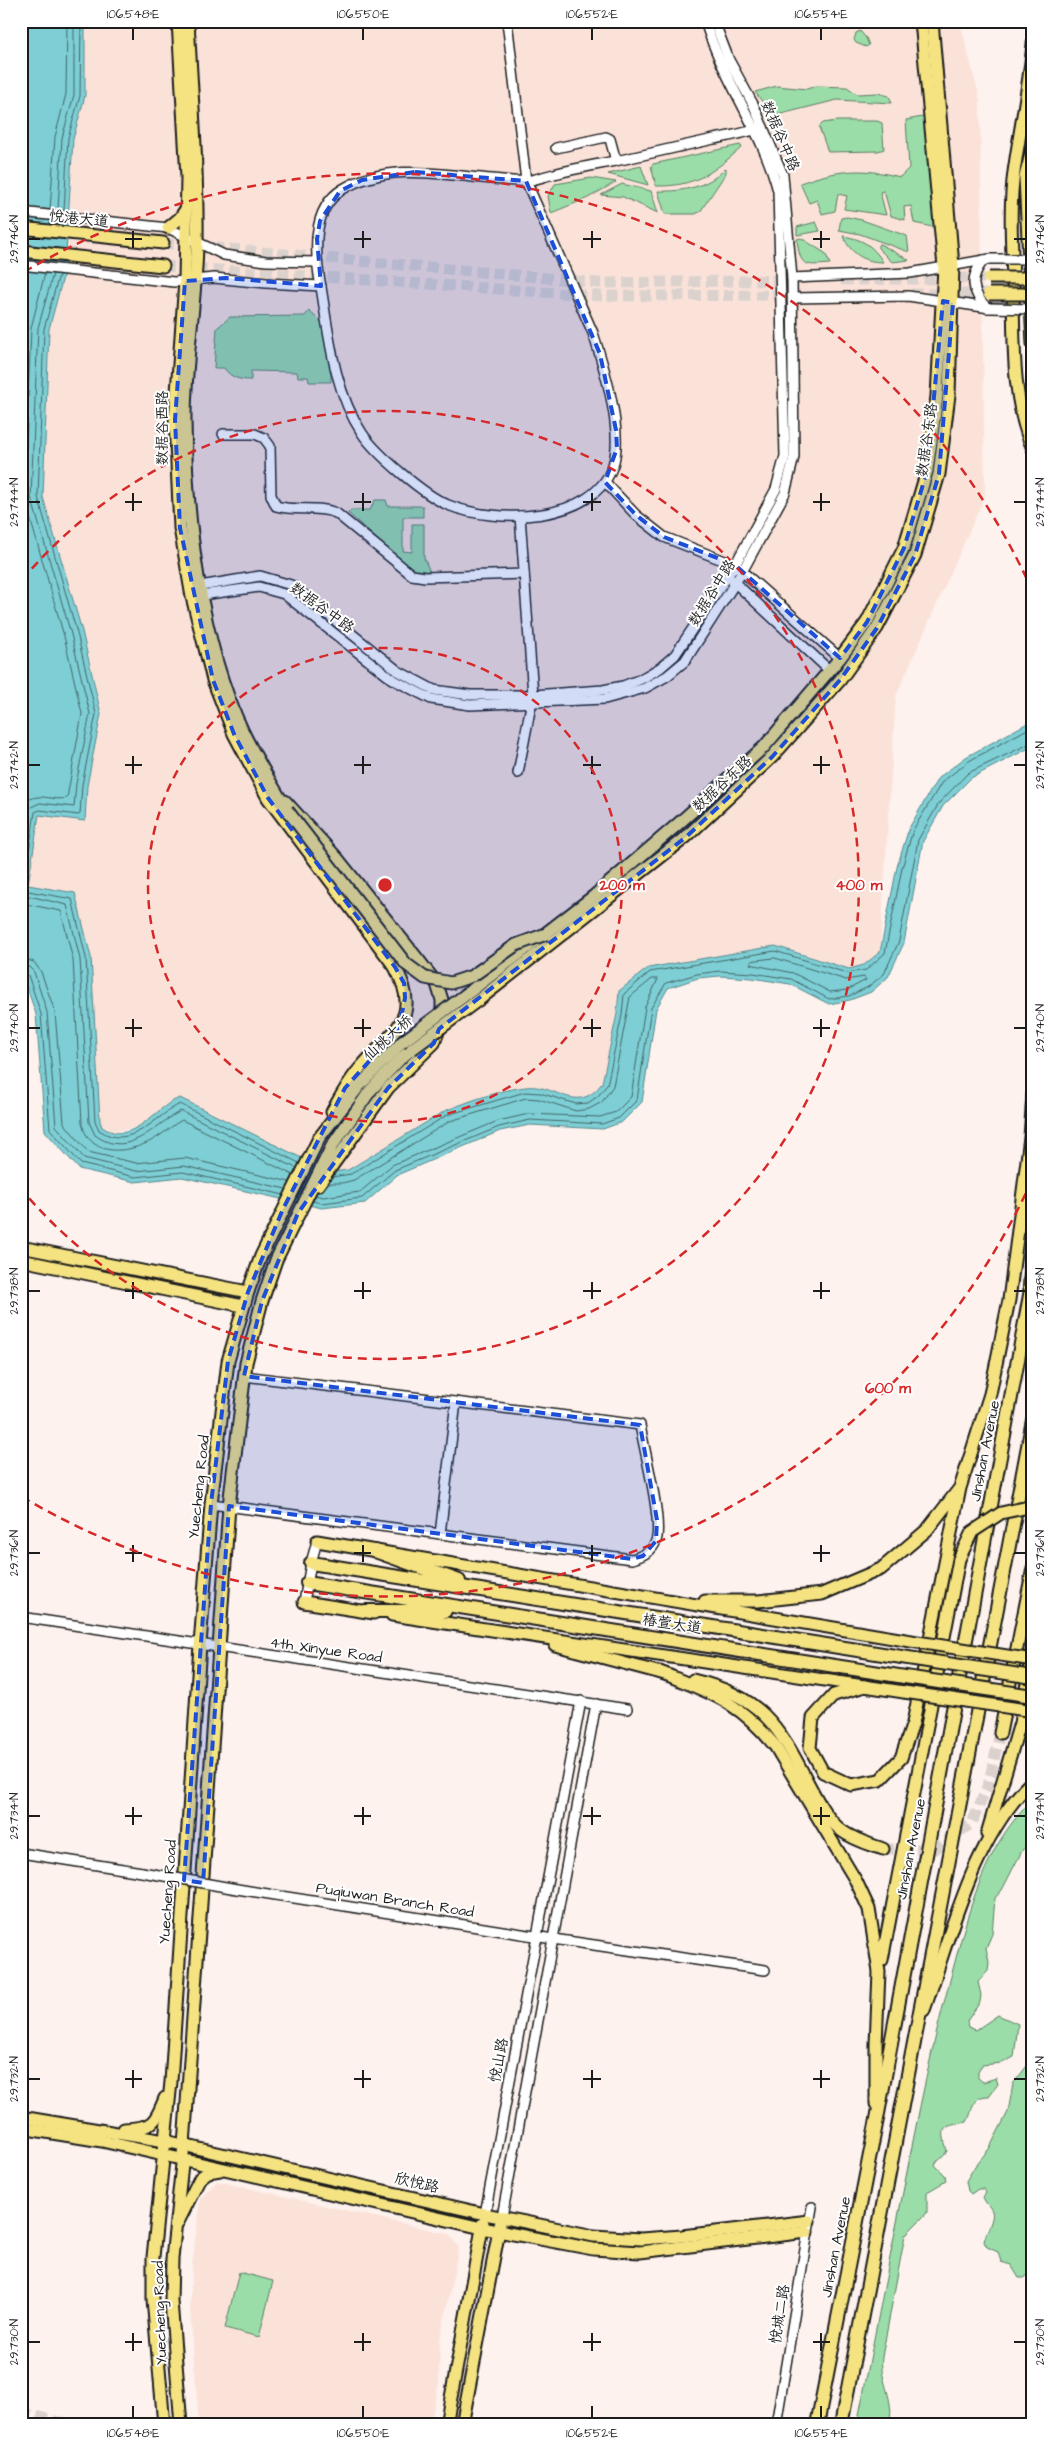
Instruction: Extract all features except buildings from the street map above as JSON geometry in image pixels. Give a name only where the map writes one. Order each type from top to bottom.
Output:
[{"type":"highway","points":[[1030,1302],[1033,1240]]},
{"type":"highway","name":"Jinshan Avenue","points":[[817,2425],[877,2119],[1033,1279]]},
{"type":"highway","points":[[842,2425],[1033,1420]]},
{"type":"highway","points":[[375,1551],[488,1592]]},
{"type":"highway","name":"椿萱大道","points":[[311,1563],[908,1658],[1033,1676]]},
{"type":"highway","name":"椿萱大道","points":[[307,1583],[1033,1696]]},
{"type":"highway","points":[[365,1611],[485,1611]]},
{"type":"main road","name":"数据谷西路","points":[[178,21],[186,237],[190,281]]},
{"type":"main road","name":"数据谷西路","points":[[188,21],[197,176],[197,243],[190,281],[174,420],[180,528],[196,591],[222,676],[243,732],[286,811]]},
{"type":"main road","name":"数据谷东路","points":[[921,21],[948,266]]},
{"type":"main road","name":"数据谷东路","points":[[686,838],[772,757],[840,680],[877,628],[915,555],[939,474],[948,395],[948,266],[932,21]]},
{"type":"main road","points":[[1033,44],[1014,174],[1011,220],[1015,349],[1020,408],[1033,449]]},
{"type":"main road","points":[[1033,147],[1025,177],[1033,344]]},
{"type":"main road","points":[[163,227],[180,218],[186,207]]},
{"type":"main road","name":"悦港大道","points":[[21,228],[163,243]]},
{"type":"main road","points":[[21,251],[163,266]]},
{"type":"main road","points":[[989,278],[1033,278]]},
{"type":"main road","points":[[989,294],[1033,294]]},
{"type":"main road","name":"数据谷东路","points":[[678,824],[764,747],[840,658],[867,622],[904,548],[927,471],[948,302]]},
{"type":"main road","name":"数据谷西路","points":[[196,591],[213,680],[234,734],[268,798],[286,811]]},
{"type":"main road","points":[[286,811],[406,964],[425,978],[451,983],[472,976],[516,945],[546,934]]},
{"type":"main road","points":[[286,811],[395,967],[404,983],[405,1012],[399,1028],[362,1065],[344,1088],[319,1138]]},
{"type":"main road","points":[[286,811],[337,858],[437,984],[442,1000],[442,1021],[434,1043],[388,1088],[298,1213]]},
{"type":"main road","name":"仙桃大桥","points":[[228,1361],[243,1306],[276,1225],[319,1138],[360,1085],[401,1043],[546,934],[678,824]]},
{"type":"main road","name":"仙桃大桥","points":[[246,1363],[262,1300],[276,1260],[332,1146],[370,1091],[401,1058],[550,946],[686,838]]},
{"type":"main road","points":[[865,1686],[834,1695],[813,1718],[810,1748],[823,1772],[851,1785],[880,1780],[901,1758],[913,1723],[960,1488],[990,1394],[1009,1300],[1030,1137],[1033,1094]]},
{"type":"main road","points":[[21,1247],[248,1292]]},
{"type":"main road","points":[[21,1260],[243,1306]]},
{"type":"main road","name":"Yuecheng Road","points":[[164,2425],[153,2299],[154,2257],[171,2082],[200,1645],[212,1504],[228,1361]]},
{"type":"main road","name":"Yuecheng Road","points":[[180,2425],[171,2301],[175,2228],[184,2146],[229,1506],[246,1363]]},
{"type":"main road","points":[[676,1602],[758,1600],[822,1594],[881,1569],[927,1530],[960,1488]]},
{"type":"main road","points":[[877,2119],[876,2044],[880,1972],[958,1559],[972,1532],[1001,1512],[1033,1506]]},
{"type":"main road","points":[[317,1541],[1033,1660]]},
{"type":"main road","points":[[1000,1733],[1033,1568]]},
{"type":"main road","points":[[304,1602],[1033,1711]]},
{"type":"main road","points":[[508,1632],[713,1684],[741,1696],[764,1713],[783,1736],[827,1815],[840,1830],[854,1838],[883,1849]]},
{"type":"main road","points":[[917,2031],[977,1864],[1020,1723],[1033,1647]]},
{"type":"main road","points":[[660,1672],[712,1694],[736,1707],[758,1726],[775,1746],[856,1881],[869,1909],[880,1972]]},
{"type":"main road","points":[[977,1864],[1003,1816],[1033,1780]]},
{"type":"main road","points":[[100,2131],[141,2129],[152,2124],[157,2118],[171,2082]]},
{"type":"main road","name":"欣悦路","points":[[21,2117],[165,2141],[485,2214],[594,2236],[641,2239],[808,2227]]},
{"type":"main road","name":"欣悦路","points":[[21,2128],[102,2141],[164,2154],[499,2232],[593,2249],[640,2252],[808,2227]]},
{"type":"main road","points":[[175,2228],[200,2178],[208,2172],[223,2169]]},
{"type":"main road","name":"悦山路","points":[[446,2425],[485,2214]]},
{"type":"main road","name":"悦山路","points":[[462,2425],[502,2217]]},
{"type":"street","points":[[507,21],[526,181],[593,333],[600,354],[616,430],[617,448],[605,482],[586,498],[564,510],[520,516],[467,511],[430,496],[376,449],[363,434],[348,409],[339,383],[317,262],[316,238],[320,221],[328,204],[340,191],[362,180],[382,174],[415,172],[526,181],[758,129]]},
{"type":"street","name":"数据谷中路","points":[[533,699],[605,699],[645,688],[666,676],[685,661],[736,583],[786,493],[794,457],[793,298],[783,175],[722,66],[705,21]]},
{"type":"street","name":"数据谷中路","points":[[196,591],[259,587],[284,594],[392,679],[432,699],[470,705],[533,699],[623,686],[660,668],[675,655],[735,565],[776,489],[785,456],[779,201],[768,155],[714,21]]},
{"type":"street","points":[[556,148],[606,137],[610,140],[616,161]]},
{"type":"street","points":[[21,212],[163,227],[224,255],[266,261],[317,262]]},
{"type":"street","points":[[987,260],[975,272],[973,282],[977,297],[988,308]]},
{"type":"street","points":[[792,278],[910,273],[987,260],[1033,260]]},
{"type":"street","points":[[21,265],[156,280],[190,281],[226,278],[266,284],[320,286]]},
{"type":"street","points":[[793,298],[908,296],[988,308],[1033,309]]},
{"type":"street","points":[[223,434],[255,434],[264,438],[270,446],[270,495],[276,506],[287,509],[325,508],[336,513],[412,575],[425,577],[524,574]]},
{"type":"street","points":[[605,482],[636,515],[664,537],[735,565],[840,658]]},
{"type":"street","points":[[518,773],[533,699],[520,516]]},
{"type":"street","points":[[728,576],[829,670]]},
{"type":"street","points":[[212,1504],[632,1559],[643,1556],[651,1550],[656,1541],[658,1531],[640,1425],[244,1376]]},
{"type":"street","points":[[440,1534],[456,1402]]},
{"type":"street","points":[[304,1602],[317,1541]]},
{"type":"street","name":"4th Xinyue Road","points":[[21,1617],[627,1709]]},
{"type":"street","name":"悦山路","points":[[485,2214],[581,1701]]},
{"type":"street","name":"悦山路","points":[[502,2217],[596,1704]]},
{"type":"street","name":"Puqiuwan Branch Road","points":[[21,1853],[538,1937],[765,1970]]},
{"type":"street","name":"悦城二路","points":[[776,2425],[812,2207]]},
{"type":"highlighted area","points":[[415,172],[526,181],[600,354],[616,430],[617,448],[605,482],[636,515],[664,537],[735,565],[840,658],[867,622],[904,548],[927,471],[943,301],[953,303],[939,474],[915,555],[877,628],[840,680],[772,757],[686,837],[439,1029],[434,1043],[388,1088],[298,1213],[262,1301],[246,1363],[244,1376],[640,1425],[657,1520],[656,1541],[643,1556],[632,1559],[229,1506],[203,1883],[184,1880],[211,1504],[228,1361],[248,1292],[283,1209],[345,1088],[399,1028],[405,998],[404,983],[395,967],[268,798],[234,734],[213,680],[180,528],[175,420],[185,281],[226,278],[321,286],[317,239],[320,221],[340,191],[362,180]]},
{"type":"shaded area","points":[[85,21],[960,21],[980,100],[985,496],[896,696],[880,952],[864,965],[849,969],[775,946],[619,991],[617,1014],[602,1083],[596,1092],[586,1098],[576,1099],[542,1088],[524,1087],[459,1105],[445,1111],[348,1170],[340,1172],[326,1170],[176,1099],[149,1121],[135,1128],[113,1132],[102,1127],[28,886],[39,814],[85,821],[87,786],[101,714],[82,631],[43,497],[49,329],[65,270],[73,139],[85,96]]},
{"type":"shaded area","points":[[217,2181],[449,2234],[459,2247],[440,2340],[439,2383],[430,2425],[199,2425],[190,2311],[192,2267],[200,2199]]},
{"type":"green space","points":[[860,31],[869,45],[866,47],[856,43],[854,40],[856,33]]},
{"type":"green space","points":[[777,86],[807,89],[816,86],[847,87],[857,94],[878,93],[889,96],[892,103],[837,100],[769,117],[767,108],[755,92]]},
{"type":"green space","points":[[928,116],[937,228],[914,223],[911,206],[904,207],[905,220],[891,216],[884,191],[880,192],[886,215],[844,209],[847,196],[838,194],[835,211],[822,214],[817,200],[809,203],[800,183],[826,175],[861,171],[900,177],[909,168],[906,120]]},
{"type":"green space","points":[[877,121],[882,123],[884,149],[878,151],[828,152],[819,127],[823,123]]},
{"type":"green space","points":[[740,145],[742,147],[713,171],[693,181],[670,186],[656,186],[651,166],[653,164]]},
{"type":"green space","points":[[641,166],[648,185],[608,174]]},
{"type":"green space","points":[[726,168],[726,173],[700,212],[695,214],[665,214],[658,191],[685,189],[703,184]]},
{"type":"green space","points":[[591,178],[616,182],[588,198],[551,213],[548,196],[555,184]]},
{"type":"green space","points":[[622,184],[651,191],[658,213],[623,197],[601,195]]},
{"type":"green space","points":[[847,217],[862,220],[907,236],[909,252],[860,234],[839,230],[841,218]]},
{"type":"green space","points":[[816,222],[820,231],[797,235],[797,227]]},
{"type":"green space","points":[[843,236],[867,244],[883,262],[864,259],[859,256],[850,248]]},
{"type":"green space","points":[[801,238],[825,253],[830,264],[814,265],[805,263],[798,248],[797,239]]},
{"type":"green space","points":[[880,244],[909,260],[892,262],[878,248]]},
{"type":"green space","points":[[309,311],[328,328],[331,342],[331,382],[309,382],[308,377],[298,377],[297,372],[251,371],[251,380],[243,380],[232,376],[224,368],[214,368],[217,328],[230,317],[305,316]]},
{"type":"green space","points":[[375,500],[386,500],[388,506],[423,506],[423,517],[403,517],[403,551],[412,552],[412,524],[424,524],[424,558],[430,572],[408,567],[348,513],[351,510],[370,510]]},
{"type":"green space","points":[[1033,1800],[1033,1839],[1023,1849],[1002,1890],[995,1898],[992,1934],[986,1948],[989,1962],[988,1971],[978,1982],[981,1995],[980,2002],[967,2021],[968,2027],[976,2030],[998,2015],[1018,2024],[1014,2057],[1002,2063],[982,2065],[978,2071],[978,2078],[983,2082],[996,2078],[998,2084],[989,2096],[979,2098],[976,2101],[967,2122],[945,2129],[944,2136],[947,2151],[935,2165],[945,2175],[946,2181],[927,2192],[927,2213],[905,2235],[882,2357],[883,2374],[891,2416],[889,2425],[857,2425],[926,2080],[938,2026],[965,1927],[980,1880],[990,1858],[1016,1817]]},
{"type":"green space","points":[[1033,2048],[1033,2272],[1024,2278],[1019,2278],[1011,2265],[1001,2262],[998,2252],[987,2247],[984,2242],[993,2214],[983,2197],[986,2193],[984,2189],[978,2189],[971,2194],[968,2191],[966,2181],[989,2149],[1008,2112],[1013,2084],[1030,2062]]},
{"type":"green space","points":[[239,2272],[273,2281],[259,2337],[225,2328]]},
{"type":"water","points":[[21,21],[85,21],[85,96],[73,139],[65,270],[49,329],[43,497],[82,631],[101,714],[87,786],[85,821],[39,815],[28,885],[75,893],[91,957],[100,1121],[102,1127],[113,1132],[124,1132],[134,1129],[162,1108],[180,1098],[333,1172],[348,1170],[445,1111],[485,1096],[517,1088],[537,1087],[575,1098],[584,1097],[593,1093],[602,1083],[617,1014],[619,991],[648,968],[775,946],[849,969],[864,965],[880,952],[897,867],[909,828],[938,778],[966,757],[1033,720],[1033,746],[971,778],[943,806],[923,841],[904,943],[888,977],[871,992],[850,1000],[829,1004],[790,984],[752,978],[720,976],[698,978],[668,988],[656,1009],[642,1102],[622,1122],[603,1129],[530,1125],[500,1131],[397,1175],[365,1203],[322,1208],[182,1177],[135,1182],[79,1169],[45,1131],[36,1014],[21,971]]},
{"type":"tunnel","points":[[163,243],[600,283],[802,280]]},
{"type":"tunnel","points":[[163,266],[601,296],[803,295]]},
{"type":"tunnel","points":[[841,280],[989,278]]},
{"type":"tunnel","points":[[911,294],[989,294]]},
{"type":"tunnel","points":[[883,1849],[935,1849],[972,1823],[989,1782],[1000,1733]]},
{"type":"tunnel","points":[[21,2412],[70,2425]]}]
